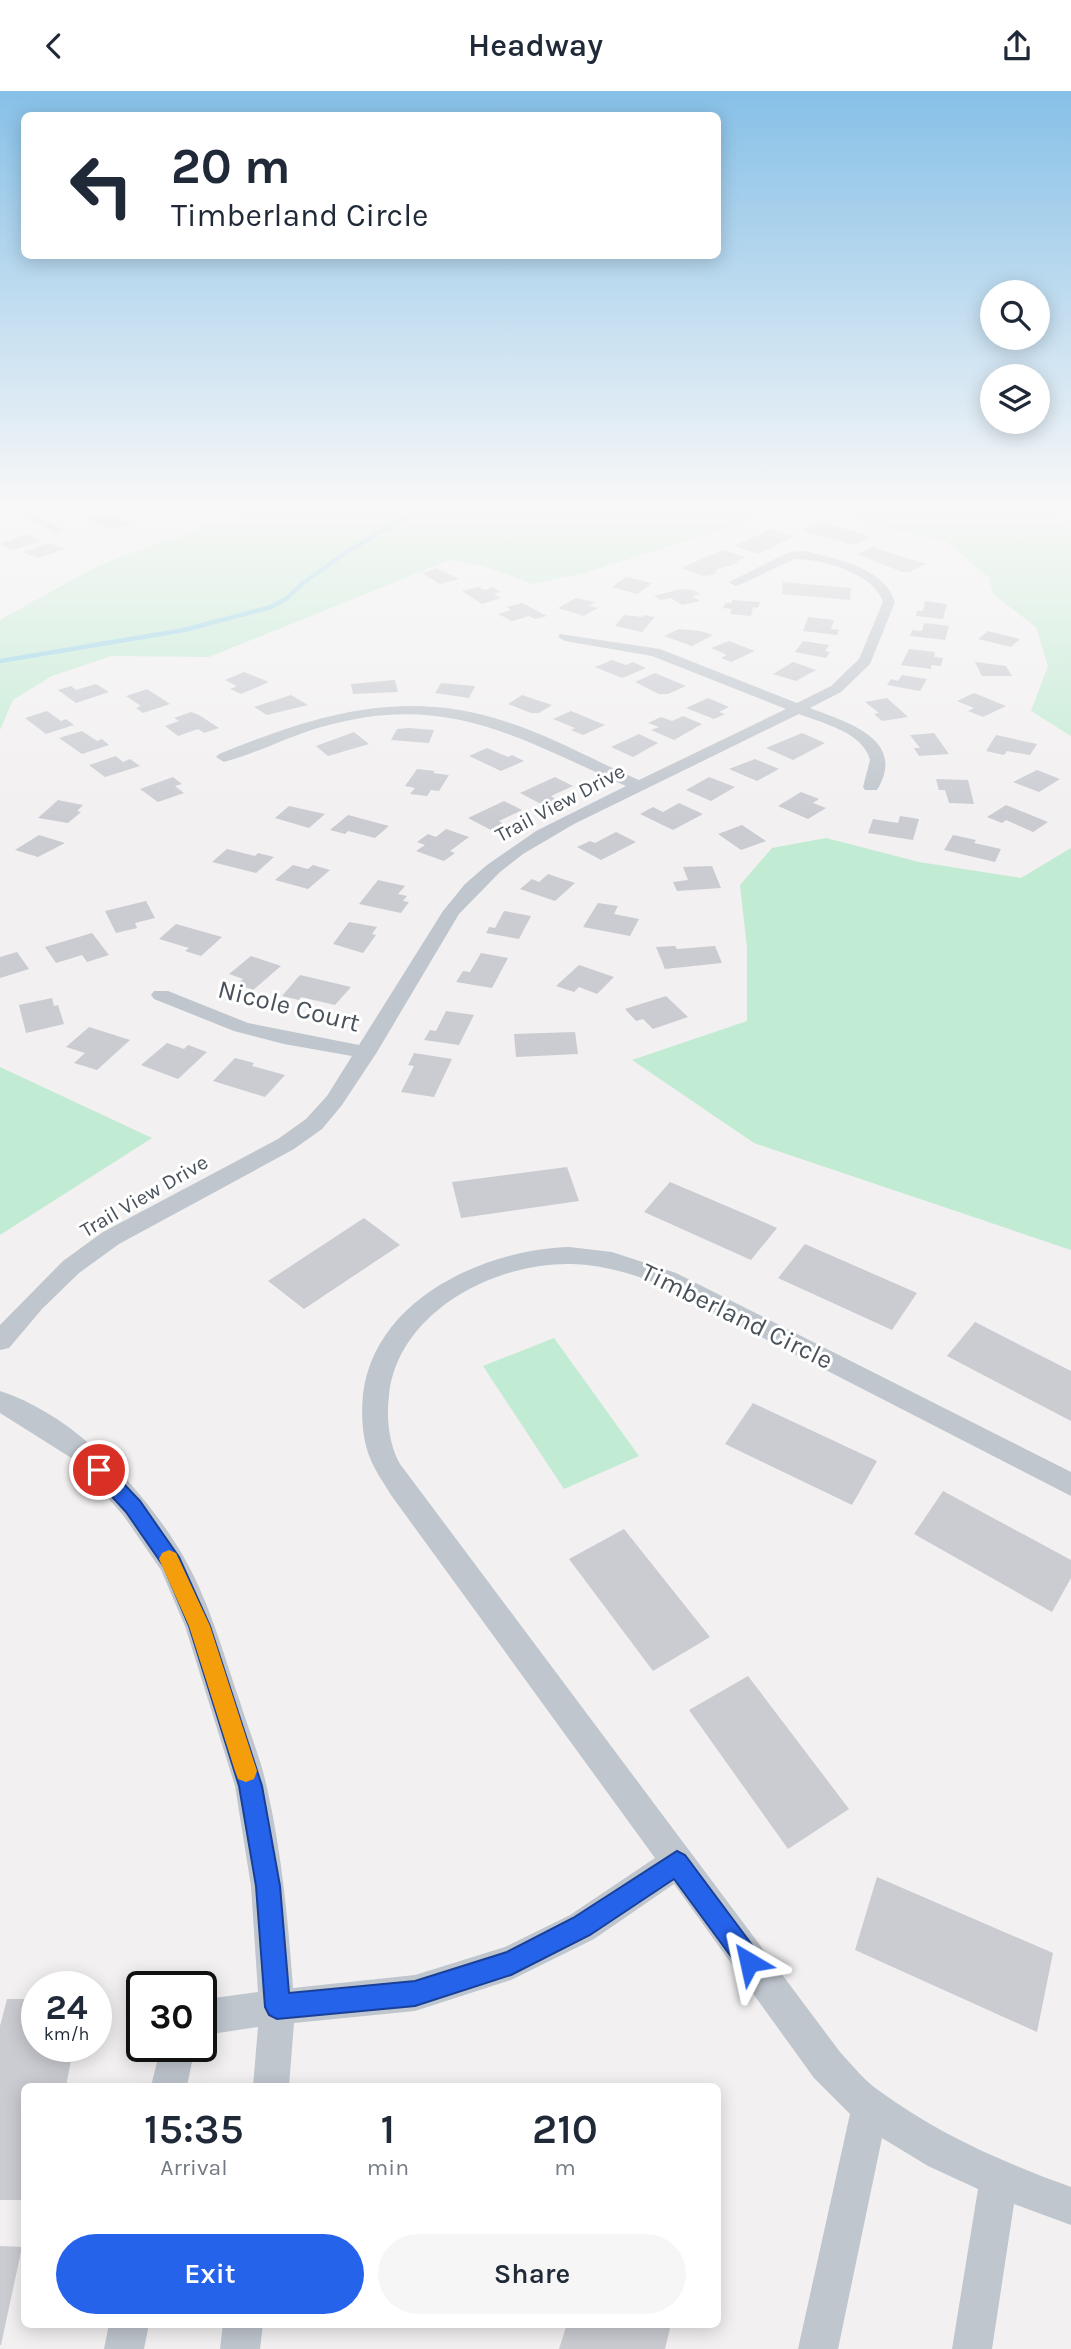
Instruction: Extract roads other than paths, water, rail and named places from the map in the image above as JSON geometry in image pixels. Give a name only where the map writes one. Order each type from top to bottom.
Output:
[{"type":"street","name":"Trail View Drive","points":[[0,1341],[33,1303],[71,1267],[111,1238],[286,1144],[314,1124],[335,1100],[367,1052],[452,911],[471,886],[500,861],[527,843],[835,689],[865,661],[887,607]]},
{"type":"street","points":[[565,638],[654,652],[850,729],[867,741],[875,751],[880,767],[872,787]]},
{"type":"street","points":[[224,757],[319,721],[374,711],[434,711],[459,714],[505,726],[639,786]]},
{"type":"street","name":"Nicole Court","points":[[161,995],[241,1027],[284,1038],[367,1052]]},
{"type":"street","name":"Timberland Circle","points":[[1071,1485],[668,1279],[631,1263],[594,1257],[554,1256],[513,1263],[475,1275],[439,1293],[410,1321],[388,1350],[376,1385],[374,1420],[383,1456],[401,1487],[828,2066],[870,2106],[927,2145],[998,2180],[1071,2206]]},
{"type":"street","points":[[0,1402],[24,1413],[82,1451],[133,1507],[172,1563],[200,1626],[251,1786],[268,1886],[277,2007],[271,2083]]},
{"type":"street","points":[[217,2016],[415,1993],[511,1963],[582,1927],[677,1863]]},
{"type":"street","points":[[170,2083],[174,2062]]},
{"type":"street","points":[[818,2349],[870,2106]]},
{"type":"street","points":[[972,2349],[998,2180]]},
{"type":"street","points":[[124,2349],[127,2328]]},
{"type":"street","points":[[240,2349],[243,2328]]},
{"type":"waterway","points":[[0,661],[184,630],[270,607]]}]
